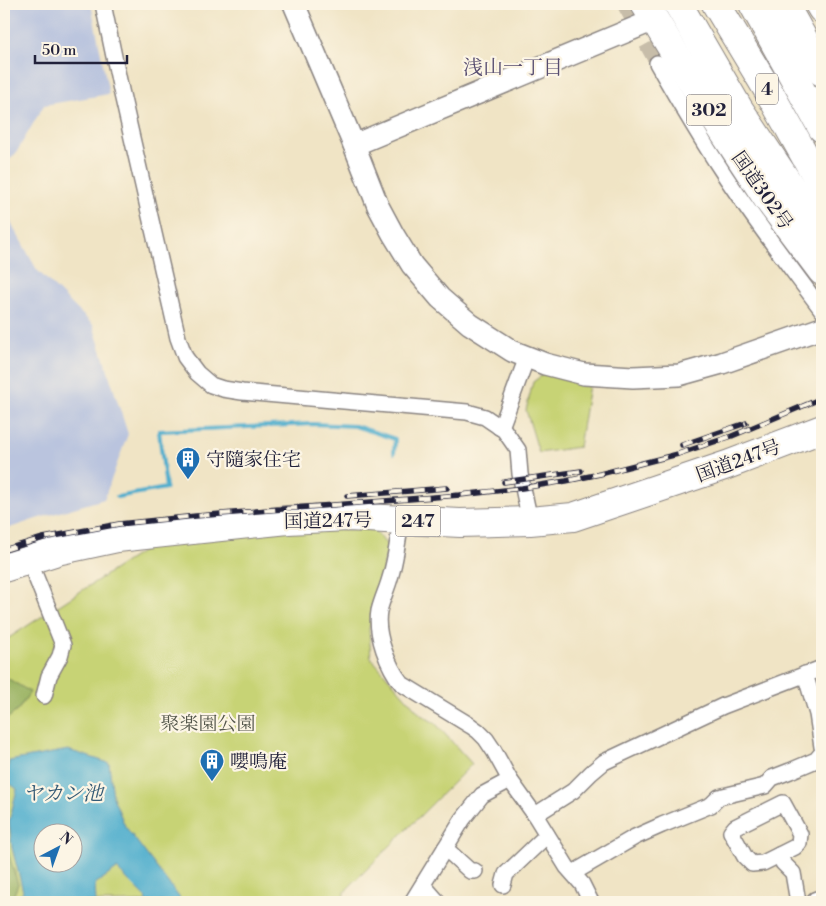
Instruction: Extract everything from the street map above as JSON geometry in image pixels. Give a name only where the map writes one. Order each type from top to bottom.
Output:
[{"type":"highway","points":[[678,4],[740,109],[822,232]]},
{"type":"highway","name":"4","points":[[716,4],[769,92],[822,186]]},
{"type":"highway","points":[[753,4],[822,128]]},
{"type":"highway","points":[[784,4],[822,72]]},
{"type":"highway","points":[[819,4],[822,9]]},
{"type":"highway","name":"国道302号","points":[[649,12],[708,108],[767,198],[822,271]]},
{"type":"highway","name":"国道247号","points":[[16,564],[61,550],[117,538],[305,519],[348,517],[460,523],[573,517],[727,465],[822,429]]},
{"type":"street","points":[[103,4],[178,338],[185,357],[197,373],[211,384],[223,389],[242,392],[467,412],[485,417],[504,430],[518,450],[520,474],[530,520]]},
{"type":"street","points":[[294,4],[378,206],[392,234],[412,265],[440,298],[470,324],[512,351],[545,364],[584,374],[633,377],[679,376],[822,328]]},
{"type":"street","points":[[354,145],[649,12]]},
{"type":"street","points":[[658,63],[721,171],[822,310]]},
{"type":"street","points":[[499,427],[503,422],[527,357]]},
{"type":"street","points":[[401,520],[390,578],[379,614],[382,645],[395,675],[402,684],[478,731],[486,739],[566,867],[582,884],[591,902]]},
{"type":"street","points":[[16,564],[63,645],[60,656],[49,676],[44,696]]},
{"type":"street","points":[[534,816],[573,792],[604,762],[723,706],[822,668]]},
{"type":"street","points":[[805,674],[816,714],[822,747]]},
{"type":"street","points":[[573,873],[636,837],[710,805],[719,796],[765,786],[772,778],[816,760],[822,753]]},
{"type":"street","points":[[412,902],[463,819],[482,795],[510,780]]},
{"type":"street","points":[[783,803],[800,834],[800,843],[779,855],[763,863],[752,864],[745,857],[731,832],[732,830],[783,803]]},
{"type":"street","points":[[503,885],[506,874],[547,835]]},
{"type":"street","points":[[445,848],[470,871],[476,871]]},
{"type":"street","points":[[779,855],[783,863],[794,873],[798,902]]},
{"type":"street","points":[[423,885],[438,902]]},
{"type":"street","points":[[817,902],[822,901]]},
{"type":"shaded area","points":[[4,4],[91,4],[109,94],[44,105],[16,153],[4,165]]},
{"type":"shaded area","points":[[4,210],[37,270],[93,325],[128,434],[104,499],[4,530]]},
{"type":"green space","points":[[545,373],[589,385],[579,447],[539,453],[526,410],[533,382]]},
{"type":"green space","name":"聚楽園公園","points":[[373,529],[388,546],[369,629],[371,658],[421,715],[435,723],[472,764],[347,889],[340,902],[4,902],[4,641],[172,532]]},
{"type":"green space","points":[[4,678],[30,692],[18,710],[4,721]]},
{"type":"green space","points":[[4,839],[18,884],[11,902],[4,902]]},
{"type":"water","name":"ヤカン池","points":[[68,750],[109,763],[113,797],[125,826],[181,902],[146,902],[145,897],[117,869],[95,884],[96,902],[17,902],[23,891],[12,848],[9,822],[17,789],[6,781],[9,761]]},
{"type":"waterway","points":[[117,497],[166,488],[159,431],[313,424],[355,426],[395,439],[394,453]]},
{"type":"tunnel","points":[[624,4],[657,63]]},
{"type":"railway","points":[[4,550],[43,538],[119,524],[460,495],[566,481],[678,454],[732,436],[822,398]]},
{"type":"railway","points":[[682,445],[746,423]]},
{"type":"railway","points":[[504,482],[581,471]]},
{"type":"railway","points":[[347,496],[447,488]]},
{"type":"place","name":"守隨家住宅","points":[[188,480]]},
{"type":"place","name":"嚶鳴庵","points":[[212,782]]},
{"type":"district","name":"浅山一丁目","points":[[513,67]]}]
